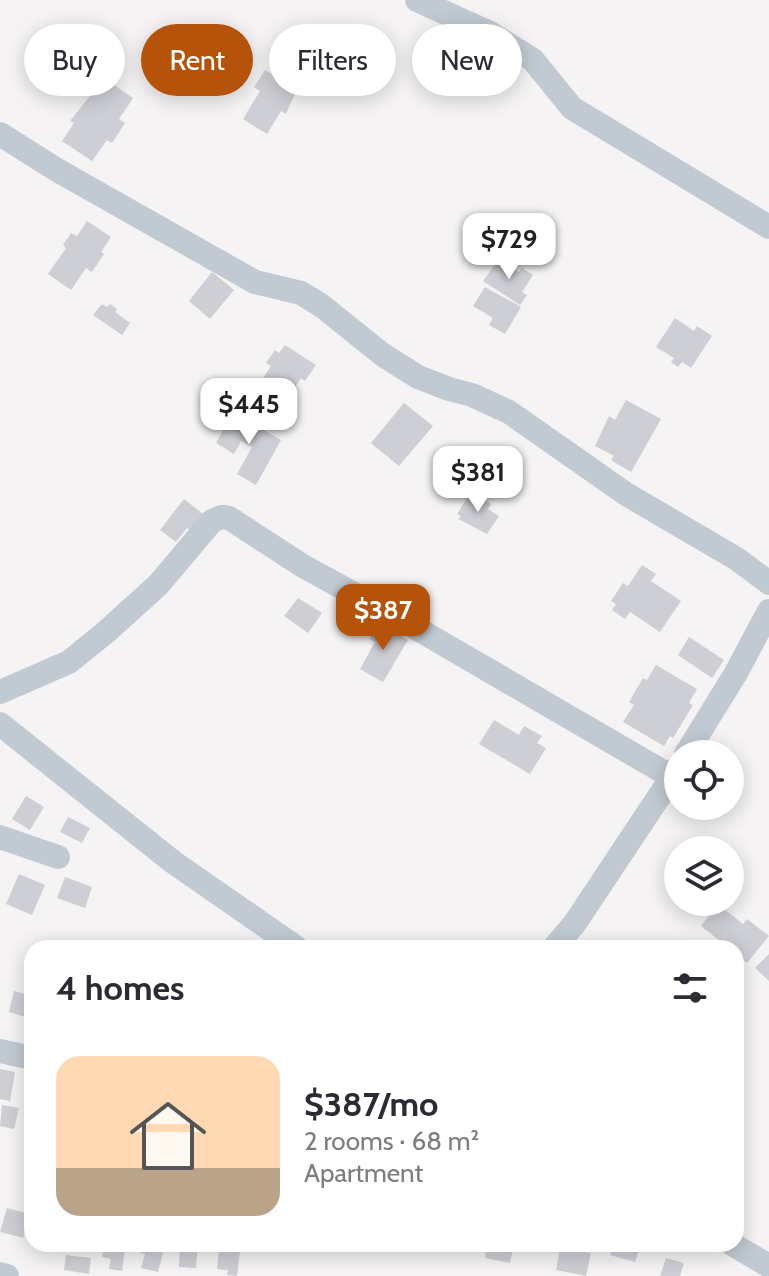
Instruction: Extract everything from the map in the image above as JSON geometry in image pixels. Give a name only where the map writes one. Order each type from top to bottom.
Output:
[{"type":"street","points":[[417,0],[490,33],[533,60],[572,108],[769,227]]},
{"type":"street","points":[[0,134],[57,170],[255,282],[301,293],[383,355],[418,377],[472,395],[509,412],[626,494],[737,559],[769,583]]},
{"type":"street","points":[[0,692],[69,662],[158,585],[212,521],[222,517],[229,518],[303,566],[664,766]]},
{"type":"street","points":[[695,740],[769,611]]},
{"type":"street","points":[[0,724],[173,862],[285,940]]},
{"type":"street","points":[[561,940],[664,789]]},
{"type":"street","points":[[0,837],[58,857]]},
{"type":"street","points":[[0,1051],[24,1056]]},
{"type":"street","points":[[744,1251],[769,1266]]},
{"type":"street","points":[[0,1274],[7,1276]]},
{"type":"building","points":[[265,70],[269,72],[269,96],[294,96],[286,114],[281,111],[267,134],[243,119],[260,91],[254,87]]},
{"type":"building","points":[[125,92],[133,98],[119,119],[125,123],[112,143],[107,140],[92,161],[62,141],[74,123],[70,121],[90,96],[125,96]]},
{"type":"building","points":[[87,221],[111,237],[92,272],[86,268],[71,290],[48,274],[66,248],[63,245],[71,233],[77,236]]},
{"type":"building","points":[[499,259],[519,272],[522,268],[533,275],[522,292],[527,295],[520,305],[483,281]]},
{"type":"building","points":[[212,272],[234,290],[210,319],[189,301]]},
{"type":"building","points":[[485,287],[521,307],[505,334],[489,325],[493,318],[473,306]]},
{"type":"building","points":[[102,304],[107,307],[110,304],[130,323],[122,335],[93,315]]},
{"type":"building","points":[[675,318],[694,331],[697,326],[712,336],[691,368],[682,362],[678,367],[671,362],[674,358],[656,347]]},
{"type":"building","points":[[285,345],[316,365],[305,381],[301,378],[283,405],[257,387],[271,366],[266,363],[275,350],[279,353]]},
{"type":"building","points":[[626,400],[661,419],[631,472],[611,460],[614,456],[595,446],[609,416],[615,420]]},
{"type":"building","points":[[404,403],[433,426],[399,466],[371,443]]},
{"type":"building","points":[[233,412],[281,440],[256,485],[237,474],[252,447],[241,441],[234,454],[216,443]]},
{"type":"building","points":[[470,494],[491,504],[488,509],[499,516],[487,534],[458,519],[461,516],[457,514]]},
{"type":"building","points":[[184,499],[203,514],[191,531],[187,528],[176,542],[160,530]]},
{"type":"building","points":[[642,565],[656,574],[651,581],[681,601],[660,632],[630,612],[625,619],[612,610],[616,604],[611,601],[623,583],[628,586]]},
{"type":"building","points":[[298,598],[322,613],[308,633],[284,616]]},
{"type":"building","points":[[379,623],[408,640],[383,682],[360,669],[375,642],[370,639]]},
{"type":"building","points":[[689,637],[724,660],[712,678],[678,655]]},
{"type":"building","points":[[656,665],[697,689],[689,703],[693,705],[673,738],[670,736],[664,740],[664,746],[623,722],[634,705],[629,702],[643,678],[647,680]]},
{"type":"building","points":[[494,720],[519,735],[524,726],[542,736],[537,743],[546,748],[530,774],[479,744]]},
{"type":"building","points":[[26,796],[44,807],[30,830],[12,819]]},
{"type":"building","points":[[68,817],[90,828],[82,843],[60,832]]},
{"type":"building","points":[[19,874],[45,885],[32,915],[6,904]]},
{"type":"building","points":[[65,877],[92,887],[85,908],[57,898]]},
{"type":"building","points":[[709,916],[733,916],[743,924],[747,919],[769,936],[747,963],[744,961],[744,940],[719,940],[701,926]]},
{"type":"building","points":[[769,954],[769,981],[755,968]]},
{"type":"building","points":[[14,991],[24,994],[24,1016],[9,1012]]},
{"type":"building","points":[[0,1069],[15,1072],[10,1101],[0,1099]]},
{"type":"building","points":[[2,1105],[19,1108],[14,1129],[0,1126]]},
{"type":"building","points":[[7,1208],[24,1212],[23,1238],[0,1232]]},
{"type":"building","points":[[103,1252],[125,1252],[122,1271],[109,1269],[111,1259],[102,1257]]},
{"type":"building","points":[[139,1252],[163,1252],[158,1272],[141,1268],[145,1254]]},
{"type":"building","points":[[180,1252],[197,1252],[196,1268],[179,1267]]},
{"type":"building","points":[[219,1252],[240,1252],[237,1276],[227,1275],[228,1270],[217,1269]]},
{"type":"building","points":[[486,1252],[512,1252],[510,1263],[485,1258]]},
{"type":"building","points":[[559,1252],[591,1253],[586,1276],[556,1270]]},
{"type":"building","points":[[611,1252],[638,1252],[635,1262],[610,1255]]},
{"type":"building","points":[[66,1255],[91,1258],[89,1274],[64,1270]]},
{"type":"building","points":[[666,1258],[684,1263],[680,1276],[660,1276]]}]
